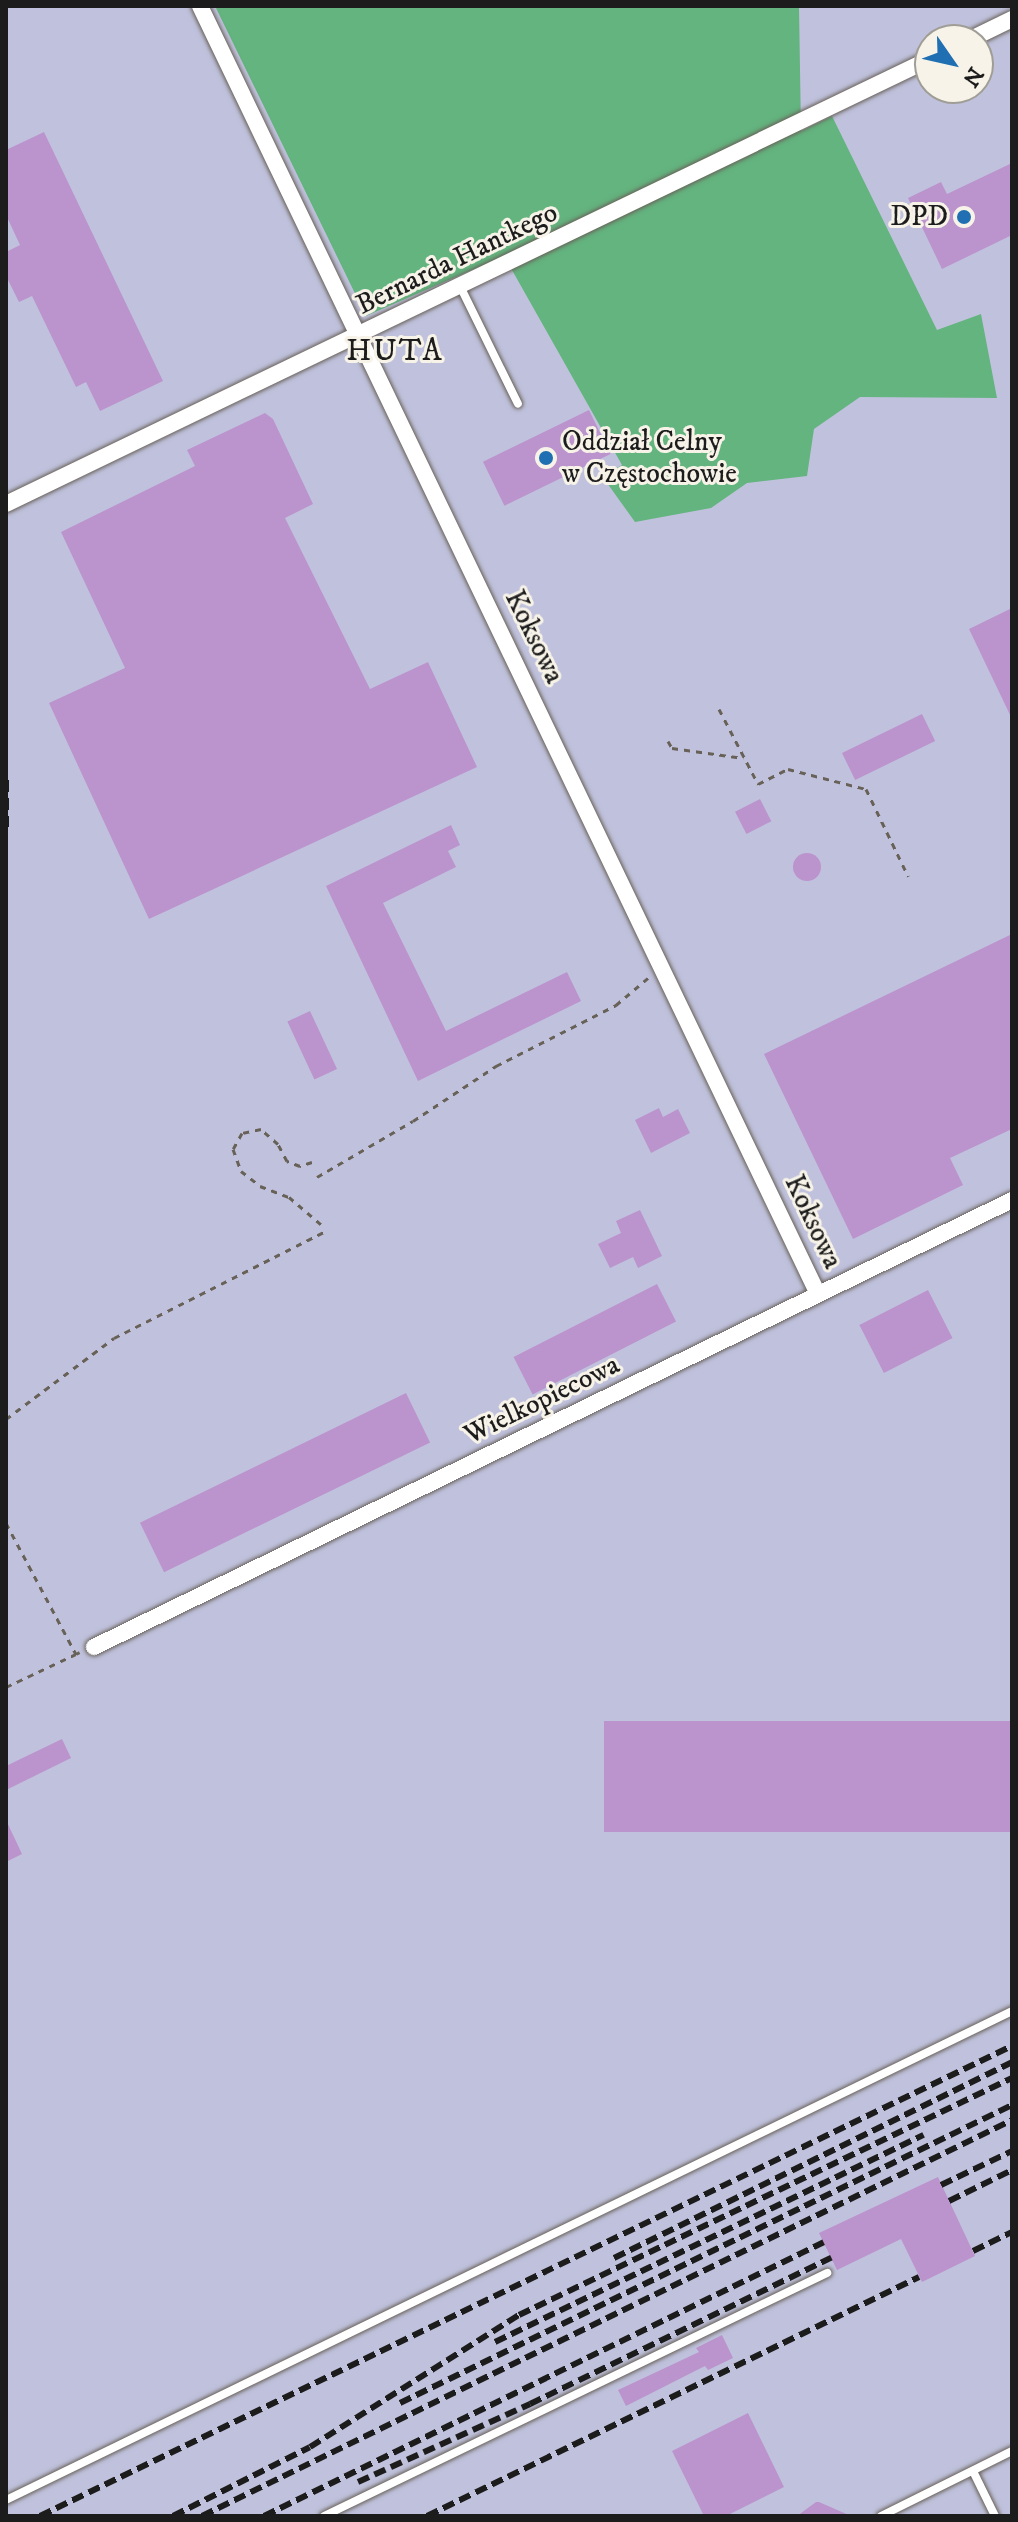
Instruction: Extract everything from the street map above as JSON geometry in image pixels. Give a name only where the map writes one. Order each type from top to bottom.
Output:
[{"type":"street","name":"Koksowa","points":[[200,6],[817,1292]]},
{"type":"street","points":[[994,28],[1012,19]]},
{"type":"street","name":"Bernarda Hantkego","points":[[6,504],[914,67]]},
{"type":"street","name":"Wielkopiecowa","points":[[94,1647],[335,1532],[817,1292],[1012,1200]]},
{"type":"lane","points":[[460,286],[518,404]]},
{"type":"lane","points":[[6,2500],[1012,2011]]},
{"type":"lane","points":[[324,2516],[827,2273]]},
{"type":"lane","points":[[881,2516],[1012,2451]]},
{"type":"lane","points":[[973,2471],[995,2516]]},
{"type":"path","points":[[719,709],[758,784],[788,769],[866,789],[908,876]]},
{"type":"path","points":[[668,741],[672,748],[745,758]]},
{"type":"path","points":[[317,1177],[413,1121],[496,1066],[616,1005],[663,966]]},
{"type":"path","points":[[6,1419],[114,1338],[325,1229],[289,1197],[260,1186],[241,1171],[233,1149],[242,1133],[261,1129],[278,1144],[287,1161],[300,1166],[312,1162]]},
{"type":"path","points":[[6,1523],[76,1654]]},
{"type":"path","points":[[6,1687],[94,1647]]},
{"type":"shaded area","points":[[6,6],[1012,6],[1012,2516],[6,2516]]},
{"type":"green space","points":[[215,6],[799,6],[801,131],[832,116],[937,330],[981,314],[997,398],[860,397],[814,429],[807,476],[747,483],[711,508],[635,522],[602,476],[622,465],[504,256],[366,316]]},
{"type":"building","points":[[44,132],[163,381],[100,411],[86,382],[76,387],[32,296],[19,302],[6,276],[6,252],[20,245],[6,215],[6,150]]},
{"type":"building","name":"DPD","points":[[1012,163],[1012,235],[942,269],[908,198],[941,182],[947,194]]},
{"type":"building","name":"Oddział Celny w Częstochowie","points":[[589,410],[610,454],[504,506],[483,462]]},
{"type":"building","points":[[265,413],[273,419],[313,504],[285,518],[370,689],[428,662],[477,767],[149,919],[49,703],[125,668],[61,532],[195,466],[187,450]]},
{"type":"building","points":[[1012,608],[1012,719],[969,629]]},
{"type":"building","points":[[922,714],[935,741],[855,780],[842,753]]},
{"type":"building","points":[[760,799],[771,821],[746,834],[735,812]]},
{"type":"building","points":[[451,825],[460,845],[448,851],[456,867],[383,903],[446,1031],[567,972],[581,1001],[418,1081],[326,886]]},
{"type":"building","points":[[807,853],[817,857],[821,867],[817,877],[807,881],[797,877],[793,867],[797,857]]},
{"type":"building","points":[[1012,934],[1012,1129],[950,1158],[963,1185],[853,1239],[764,1054]]},
{"type":"building","points":[[310,1011],[337,1069],[314,1080],[287,1022]]},
{"type":"building","points":[[659,1108],[663,1117],[678,1109],[690,1133],[651,1153],[635,1120]]},
{"type":"building","points":[[640,1210],[662,1256],[638,1268],[633,1257],[610,1268],[598,1244],[621,1233],[616,1221]]},
{"type":"building","points":[[657,1284],[676,1321],[533,1395],[514,1357]]},
{"type":"building","points":[[928,1290],[953,1338],[884,1373],[859,1325]]},
{"type":"building","points":[[406,1393],[430,1442],[164,1572],[140,1523]]},
{"type":"building","points":[[604,1721],[1012,1721],[1012,1832],[604,1832]]},
{"type":"building","points":[[62,1739],[71,1758],[6,1790],[6,1766]]},
{"type":"building","points":[[6,1820],[22,1854],[6,1862]]},
{"type":"building","points":[[938,2177],[975,2256],[922,2282],[901,2239],[837,2270],[819,2233]]},
{"type":"building","points":[[722,2335],[733,2358],[708,2370],[705,2366],[626,2406],[618,2390],[699,2352],[696,2348]]},
{"type":"building","points":[[748,2413],[784,2487],[726,2516],[704,2516],[672,2451]]},
{"type":"building","points":[[819,2502],[851,2516],[797,2516]]},
{"type":"railway","points":[[6,780],[6,827]]},
{"type":"railway","points":[[40,2516],[1012,2046]]},
{"type":"railway","points":[[614,2258],[1012,2062]]},
{"type":"railway","points":[[173,2516],[310,2447],[519,2315],[1012,2078]]},
{"type":"railway","points":[[400,2403],[1012,2105]]},
{"type":"railway","points":[[202,2516],[1012,2120]]},
{"type":"railway","points":[[495,2342],[924,2135]]},
{"type":"railway","points":[[941,2185],[1012,2151]]},
{"type":"railway","points":[[949,2201],[1012,2170]]},
{"type":"railway","points":[[973,2251],[1012,2232]]},
{"type":"railway","points":[[264,2516],[824,2242]]},
{"type":"railway","points":[[358,2482],[530,2404],[831,2258]]},
{"type":"railway","points":[[427,2516],[919,2277]]},
{"type":"place","name":"DPD","points":[[964,217]]},
{"type":"place","name":"Oddział Celny w Częstochowie","points":[[546,458]]},
{"type":"district","name":"HUTA","points":[[395,352]]}]
